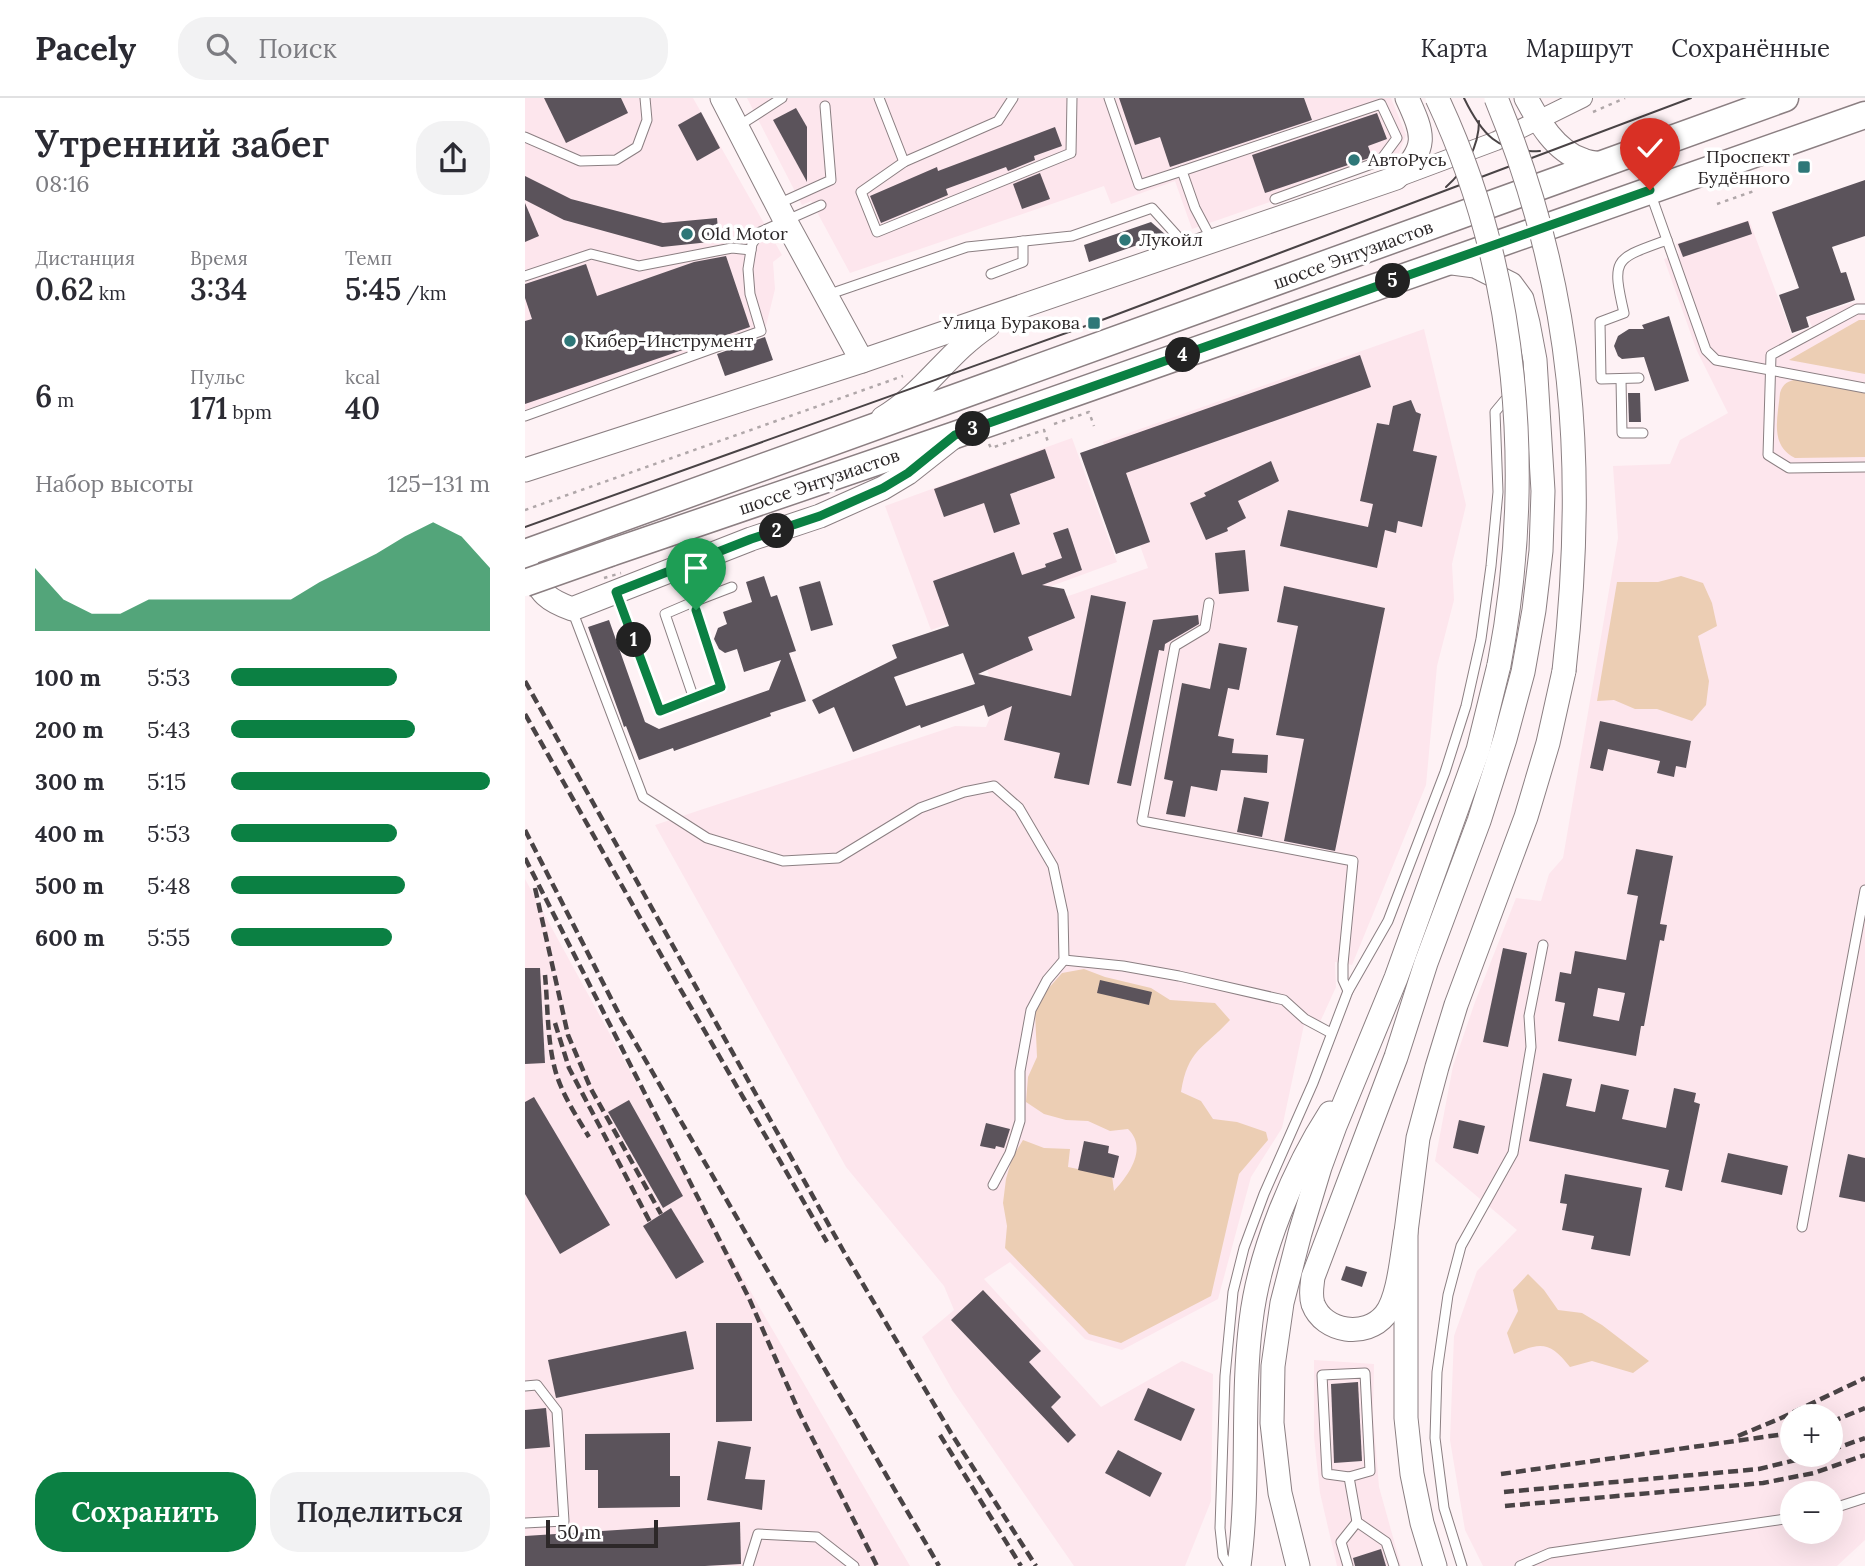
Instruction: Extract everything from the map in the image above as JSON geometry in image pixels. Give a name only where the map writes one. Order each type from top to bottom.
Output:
[{"type":"main road","points":[[722,98],[781,214],[862,361]]},
{"type":"main road","points":[[525,470],[862,361],[1212,242],[1276,202],[1397,178],[1419,152],[1421,139],[1407,98]]},
{"type":"main road","points":[[1298,1566],[1280,1493],[1272,1423],[1273,1366],[1282,1303],[1300,1233],[1335,1126],[1395,978],[1478,750],[1499,665],[1512,594],[1518,483],[1515,407],[1507,331],[1486,234],[1437,98]]},
{"type":"main road","points":[[1445,262],[1475,266],[1511,284],[1522,299],[1535,360],[1543,491],[1541,551],[1534,610],[1520,685],[1506,739],[1479,821],[1426,962],[1396,1057],[1313,1277],[1311,1295],[1314,1307],[1332,1325],[1347,1330],[1373,1325],[1386,1314],[1394,1293],[1406,1232],[1418,1138],[1437,1066],[1456,1006],[1526,817],[1548,743],[1564,671],[1572,603],[1576,529],[1573,424],[1567,362],[1557,293],[1539,217],[1496,98]]},
{"type":"main road","points":[[1526,98],[1560,147],[1583,160],[1605,164]]},
{"type":"main road","name":"шоссе Энтузиастов","points":[[525,553],[1785,98]]},
{"type":"main road","name":"шоссе Энтузиастов","points":[[525,583],[1865,115]]},
{"type":"main road","points":[[853,435],[899,408],[967,340],[1014,309]]},
{"type":"main road","points":[[525,563],[544,596],[572,609],[751,539],[820,516],[883,488],[908,473],[955,435]]},
{"type":"main road","points":[[1395,978],[1479,821]]},
{"type":"main road","points":[[1239,1566],[1245,1490],[1245,1413],[1251,1321],[1258,1283],[1272,1236],[1310,1144],[1356,1074]]},
{"type":"main road","points":[[1406,1232],[1406,1418],[1412,1474],[1422,1523],[1435,1566]]},
{"type":"street","points":[[1397,178],[1496,141],[1540,121],[1588,105]]},
{"type":"lane","points":[[525,137],[580,161],[616,160],[636,148],[647,120],[645,98]]},
{"type":"lane","points":[[737,127],[782,98]]},
{"type":"lane","points":[[879,98],[904,162]]},
{"type":"lane","points":[[1013,98],[998,121],[904,162],[861,192],[877,232],[1071,153],[1072,98]]},
{"type":"lane","points":[[1109,98],[1139,185],[1381,104],[1397,138],[1380,161],[1276,202]]},
{"type":"lane","points":[[525,415],[761,331],[750,294],[748,269],[752,243],[760,232],[781,214],[831,180],[825,106]]},
{"type":"lane","points":[[1182,171],[1195,208],[1212,242]]},
{"type":"lane","points":[[1650,190],[1706,350],[1716,360],[1865,388]]},
{"type":"lane","points":[[781,214],[821,205]]},
{"type":"lane","points":[[826,295],[967,247],[1072,236],[1152,208],[1189,250]]},
{"type":"lane","points":[[1639,378],[1601,379],[1600,322],[1624,313],[1617,281],[1617,269],[1622,259],[1667,240]]},
{"type":"lane","points":[[991,274],[1023,262],[1023,241]]},
{"type":"lane","points":[[525,276],[591,254],[639,266],[731,248],[751,250]]},
{"type":"lane","points":[[1865,309],[1857,309],[1771,355],[1768,455],[1789,468],[1865,467]]},
{"type":"lane","points":[[1621,379],[1622,433],[1643,433]]},
{"type":"lane","points":[[1229,1566],[1223,1556],[1220,1528],[1226,1365],[1233,1292],[1244,1248],[1348,991],[1388,921],[1445,772],[1466,706],[1481,639],[1492,566],[1497,492],[1495,412],[1505,400],[1537,391]]},
{"type":"lane","points":[[692,696],[665,614],[731,587]]},
{"type":"lane","points":[[616,592],[660,711],[721,687],[693,601]]},
{"type":"lane","points":[[1209,603],[1205,628],[1175,646],[1142,821],[1353,861],[1343,964],[1343,980],[1348,991]]},
{"type":"lane","points":[[572,609],[643,797],[707,838],[783,861],[838,858],[920,808],[964,792],[994,786],[1019,808],[1053,866],[1063,913],[1064,960],[1047,980],[1031,1010],[1020,1071],[1020,1121],[1010,1153],[993,1185]]},
{"type":"lane","points":[[1802,1227],[1865,890]]},
{"type":"lane","points":[[1462,1566],[1444,1508],[1434,1438],[1437,1372],[1448,1295],[1461,1246],[1513,1153],[1531,1047],[1529,1016],[1543,945]]},
{"type":"lane","points":[[1064,960],[1123,966],[1179,976],[1284,1000],[1305,1019],[1331,1033]]},
{"type":"lane","points":[[1365,1373],[1370,1471],[1349,1477],[1327,1474],[1322,1375],[1365,1373]]},
{"type":"lane","points":[[525,1387],[537,1385],[557,1411],[564,1521],[525,1523]]},
{"type":"lane","points":[[1349,1477],[1357,1522],[1386,1542],[1394,1566]]},
{"type":"lane","points":[[1843,1505],[1865,1498]]},
{"type":"lane","points":[[1520,1566],[1550,1553],[1780,1520]]},
{"type":"lane","points":[[1348,1566],[1341,1542],[1357,1522]]},
{"type":"lane","points":[[748,1566],[758,1534],[817,1537],[854,1566]]},
{"type":"path","points":[[1588,105],[1625,98]]},
{"type":"path","points":[[1717,204],[1754,191]]},
{"type":"path","points":[[1021,331],[1047,322]]},
{"type":"path","points":[[525,510],[903,376]]},
{"type":"path","points":[[1053,424],[1089,412],[1094,426]]},
{"type":"path","points":[[1028,430],[989,444],[991,449],[1044,430],[1048,442]]},
{"type":"shaded area","points":[[525,98],[693,98],[782,255],[773,262],[775,289],[766,326],[525,410]]},
{"type":"shaded area","points":[[747,98],[1391,98],[1406,135],[1397,158],[1192,229],[1175,181],[1111,204],[1104,186],[850,273],[811,201],[802,205]]},
{"type":"shaded area","points":[[1749,220],[1792,335],[1812,327],[1808,317],[1852,303],[1865,303],[1865,1540],[1837,1566],[1483,1566],[1465,1530],[1450,1440],[1454,1336],[1477,1271],[1517,1230],[1435,1161],[1453,1066],[1516,898],[1541,901],[1549,874],[1563,858],[1618,538],[1613,466],[1670,464],[1680,440],[1728,413],[1697,351],[1664,259],[1679,254],[1676,244]]},
{"type":"shaded area","points":[[1859,320],[1865,320],[1865,374],[1789,360]]},
{"type":"shaded area","points":[[1424,329],[1466,505],[1452,564],[1454,600],[1437,666],[1426,785],[1352,965],[1335,962],[1336,987],[1320,1022],[1305,1020],[1282,1128],[1251,1177],[1218,1299],[1122,1350],[1085,1339],[1010,1262],[984,1279],[1101,1407],[1182,1361],[1213,1374],[1211,1501],[1185,1566],[1074,1566],[953,1391],[922,1337],[954,1310],[944,1286],[846,1167],[655,825],[955,726],[986,727],[998,699],[972,630],[1148,568],[1103,442]]},
{"type":"shaded area","points":[[1798,379],[1865,392],[1865,457],[1795,458],[1781,446],[1777,430],[1780,393],[1786,383]]},
{"type":"shaded area","points":[[1072,438],[1117,562],[931,630],[885,506]]},
{"type":"shaded area","points":[[1681,576],[1703,583],[1712,603],[1717,626],[1698,636],[1709,681],[1706,705],[1692,721],[1657,709],[1635,709],[1614,700],[1597,701],[1617,582],[1658,582]]},
{"type":"shaded area","points":[[525,879],[757,1303],[910,1566],[525,1566]]},
{"type":"shaded area","points":[[1084,969],[1151,988],[1170,1000],[1215,1003],[1230,1020],[1192,1058],[1181,1092],[1201,1101],[1213,1119],[1237,1122],[1266,1132],[1268,1140],[1239,1174],[1211,1296],[1121,1343],[1089,1334],[1005,1248],[1007,1226],[1003,1203],[1006,1179],[1012,1158],[1023,1140],[1044,1148],[1070,1149],[1068,1167],[1112,1176],[1114,1191],[1134,1161],[1136,1144],[1128,1129],[1110,1131],[1088,1121],[1066,1120],[1044,1114],[1026,1102],[1028,1077],[1037,1057],[1035,1011],[1047,990],[1062,973]]},
{"type":"shaded area","points":[[1528,1274],[1558,1310],[1582,1313],[1649,1361],[1633,1373],[1592,1361],[1570,1367],[1557,1353],[1539,1346],[1514,1354],[1507,1333],[1518,1311],[1513,1290]]},
{"type":"shaded area","points":[[1314,1360],[1374,1364],[1373,1415],[1379,1487],[1401,1566],[1337,1566],[1320,1493],[1314,1437]]},
{"type":"building","points":[[544,98],[621,98],[628,113],[566,143]]},
{"type":"building","points":[[1119,98],[1304,98],[1312,120],[1170,167],[1160,137],[1135,145]]},
{"type":"building","points":[[796,108],[807,127],[807,182],[773,120]]},
{"type":"building","points":[[701,112],[720,148],[697,161],[678,125]]},
{"type":"building","points":[[1377,113],[1387,139],[1368,146],[1372,157],[1265,193],[1252,155]]},
{"type":"building","points":[[1055,127],[1062,146],[1034,156],[1035,160],[1008,171],[1006,167],[946,189],[948,195],[881,223],[870,196],[937,167],[938,171]]},
{"type":"building","points":[[1040,173],[1050,199],[1022,209],[1013,184]]},
{"type":"building","points":[[525,176],[571,199],[663,223],[717,218],[719,241],[662,247],[564,220],[525,200]]},
{"type":"building","points":[[1865,180],[1865,236],[1832,247],[1841,273],[1846,272],[1855,300],[1806,317],[1809,327],[1792,333],[1779,295],[1799,288],[1772,212]]},
{"type":"building","points":[[525,203],[539,236],[525,242]]},
{"type":"building","points":[[1748,221],[1752,234],[1683,257],[1678,244]]},
{"type":"building","name":"Лукойл","points":[[1151,222],[1166,235],[1089,262],[1084,245]]},
{"type":"building","points":[[726,256],[750,327],[525,404],[525,321],[532,319],[525,298],[525,284],[586,264],[597,296],[694,262]]},
{"type":"building","points":[[1669,316],[1689,381],[1655,391],[1644,357],[1622,359],[1614,346],[1618,336],[1629,329],[1644,329],[1642,325]]},
{"type":"building","points":[[765,337],[773,360],[725,376],[717,354]]},
{"type":"building","points":[[1360,355],[1371,387],[1126,473],[1150,542],[1116,554],[1080,453]]},
{"type":"building","points":[[1628,393],[1640,393],[1641,422],[1629,422]]},
{"type":"building","points":[[1411,400],[1416,412],[1421,414],[1413,451],[1437,456],[1422,527],[1398,521],[1396,533],[1385,530],[1377,568],[1280,546],[1288,510],[1368,527],[1373,504],[1360,501],[1377,423],[1389,425],[1393,406]]},
{"type":"building","points":[[1045,449],[1055,478],[1010,494],[1020,524],[994,533],[984,503],[944,517],[934,489]]},
{"type":"building","points":[[1271,461],[1279,481],[1238,501],[1246,518],[1227,528],[1228,531],[1206,540],[1190,503],[1206,496],[1204,493]]},
{"type":"building","points":[[1068,528],[1082,570],[1042,585],[1064,589],[1075,618],[1028,637],[1033,650],[978,674],[1071,696],[1091,595],[1126,602],[1089,785],[1054,778],[1060,753],[1004,740],[1012,706],[988,717],[984,705],[921,728],[920,725],[853,752],[834,707],[819,714],[812,700],[897,658],[892,645],[949,626],[933,581],[1014,552],[1022,575],[1046,567],[1045,564],[1062,558],[1053,533]],"holes":[[[963,653],[975,684],[906,706],[894,677]]]},
{"type":"building","points":[[1245,550],[1249,591],[1219,594],[1215,553]]},
{"type":"building","points":[[764,576],[771,597],[777,595],[796,651],[789,653],[806,701],[674,751],[673,748],[639,760],[626,726],[624,727],[588,627],[609,620],[645,722],[659,729],[769,690],[781,660],[744,672],[737,649],[725,653],[719,649],[714,639],[718,628],[727,624],[723,612],[752,602],[746,582]]},
{"type":"building","points":[[820,581],[833,625],[811,631],[799,587]]},
{"type":"building","points":[[1284,586],[1385,608],[1335,851],[1284,841],[1304,739],[1276,735],[1298,626],[1277,622]]},
{"type":"building","points":[[1198,615],[1199,624],[1165,644],[1164,651],[1159,650],[1131,786],[1117,783],[1153,620]]},
{"type":"building","points":[[1219,643],[1247,648],[1239,690],[1228,688],[1218,736],[1234,739],[1232,753],[1268,755],[1267,773],[1221,770],[1217,791],[1191,786],[1185,817],[1166,814],[1173,781],[1164,779],[1182,683],[1210,689]]},
{"type":"building","points":[[1600,721],[1691,741],[1686,768],[1676,766],[1674,777],[1657,773],[1660,761],[1608,749],[1603,771],[1590,768]]},
{"type":"building","points":[[1244,797],[1269,802],[1262,837],[1237,832]]},
{"type":"building","points":[[1636,849],[1673,856],[1660,924],[1667,925],[1664,941],[1660,940],[1636,1056],[1558,1041],[1565,1003],[1555,1001],[1560,972],[1571,974],[1575,951],[1626,960],[1638,896],[1627,894]],"holes":[[[1598,988],[1625,993],[1619,1021],[1593,1016]]]},
{"type":"building","points":[[1503,948],[1527,953],[1508,1047],[1483,1042]]},
{"type":"building","points":[[525,968],[540,968],[545,1063],[525,1064]]},
{"type":"building","points":[[1100,980],[1152,992],[1149,1005],[1097,993]]},
{"type":"building","points":[[1543,1073],[1572,1079],[1566,1106],[1595,1112],[1601,1084],[1629,1090],[1622,1119],[1666,1128],[1674,1088],[1696,1093],[1694,1102],[1700,1104],[1682,1191],[1665,1187],[1669,1170],[1529,1141]]},
{"type":"building","points":[[534,1097],[610,1225],[560,1254],[525,1194],[525,1102]]},
{"type":"building","points":[[629,1100],[683,1196],[663,1208],[608,1112]]},
{"type":"building","points":[[1459,1120],[1485,1126],[1478,1154],[1453,1148]]},
{"type":"building","points":[[986,1123],[1010,1129],[1004,1148],[980,1146]]},
{"type":"building","points":[[1084,1141],[1109,1146],[1108,1153],[1119,1156],[1114,1178],[1078,1170]]},
{"type":"building","points":[[1728,1153],[1788,1166],[1782,1195],[1721,1182]]},
{"type":"building","points":[[1848,1154],[1865,1158],[1865,1202],[1839,1197]]},
{"type":"building","points":[[1565,1174],[1642,1188],[1630,1256],[1591,1249],[1594,1236],[1562,1230],[1567,1204],[1560,1203]]},
{"type":"building","points":[[671,1208],[704,1262],[676,1279],[643,1226]]},
{"type":"building","points":[[1346,1266],[1367,1272],[1362,1287],[1341,1280]]},
{"type":"building","points":[[983,1290],[1041,1351],[1029,1362],[1061,1397],[1051,1407],[1076,1435],[1068,1443],[951,1320]]},
{"type":"building","points":[[716,1323],[752,1323],[752,1421],[716,1422]]},
{"type":"building","points":[[686,1331],[694,1369],[556,1398],[548,1360]]},
{"type":"building","points":[[1358,1382],[1362,1461],[1334,1463],[1331,1384]]},
{"type":"building","points":[[1148,1388],[1195,1409],[1181,1441],[1134,1420]]},
{"type":"building","points":[[546,1408],[550,1447],[525,1449],[525,1410]]},
{"type":"building","points":[[670,1433],[670,1476],[680,1476],[680,1507],[598,1508],[598,1470],[585,1470],[585,1434]]},
{"type":"building","points":[[718,1441],[751,1447],[745,1479],[765,1480],[762,1510],[707,1500]]},
{"type":"building","points":[[1118,1450],[1162,1473],[1150,1497],[1105,1473]]},
{"type":"building","points":[[740,1522],[741,1564],[525,1566],[525,1536]]},
{"type":"building","points":[[1381,1549],[1386,1566],[1355,1566],[1353,1558]]},
{"type":"tram line","points":[[1464,98],[1484,131],[1493,139],[1513,149],[1540,151]]},
{"type":"tram line","points":[[525,527],[1094,323],[1691,98]]},
{"type":"tram line","points":[[1446,187],[1470,157],[1477,140],[1479,121]]},
{"type":"railway","points":[[525,681],[844,1252],[951,1433],[1036,1566]]},
{"type":"railway","points":[[525,714],[827,1242]]},
{"type":"railway","points":[[525,830],[621,1018],[939,1566]]},
{"type":"railway","points":[[525,858],[748,1296],[800,1414],[877,1566]]},
{"type":"railway","points":[[535,888],[568,1035],[591,1089],[661,1214]]},
{"type":"railway","points":[[545,975],[549,1037],[556,1073],[566,1098],[589,1137]]},
{"type":"railway","points":[[555,1023],[569,1068],[650,1222]]},
{"type":"railway","points":[[1738,1436],[1865,1378]]},
{"type":"railway","points":[[1843,1417],[1865,1408]]},
{"type":"railway","points":[[940,1435],[1021,1566]]},
{"type":"railway","points":[[1501,1474],[1780,1435]]},
{"type":"railway","points":[[1843,1446],[1865,1438]]},
{"type":"railway","points":[[1505,1506],[1763,1483],[1814,1473],[1865,1455]]},
{"type":"railway","points":[[1504,1492],[1759,1469],[1780,1464]]},
{"type":"place","name":"АвтоРусь","points":[[1354,160]]},
{"type":"place","name":"Проспект Будённого","points":[[1804,167]]},
{"type":"place","name":"Old Motor","points":[[687,234]]},
{"type":"place","name":"Лукойл","points":[[1125,240]]},
{"type":"place","name":"Улица Буракова","points":[[1094,323]]},
{"type":"place","name":"Кибер-Инструмент","points":[[570,341]]},
{"type":"route","points":[[696,610],[721,687],[660,711],[616,592],[751,539],[820,516],[883,488],[908,473],[955,435],[1650,190]]}]
